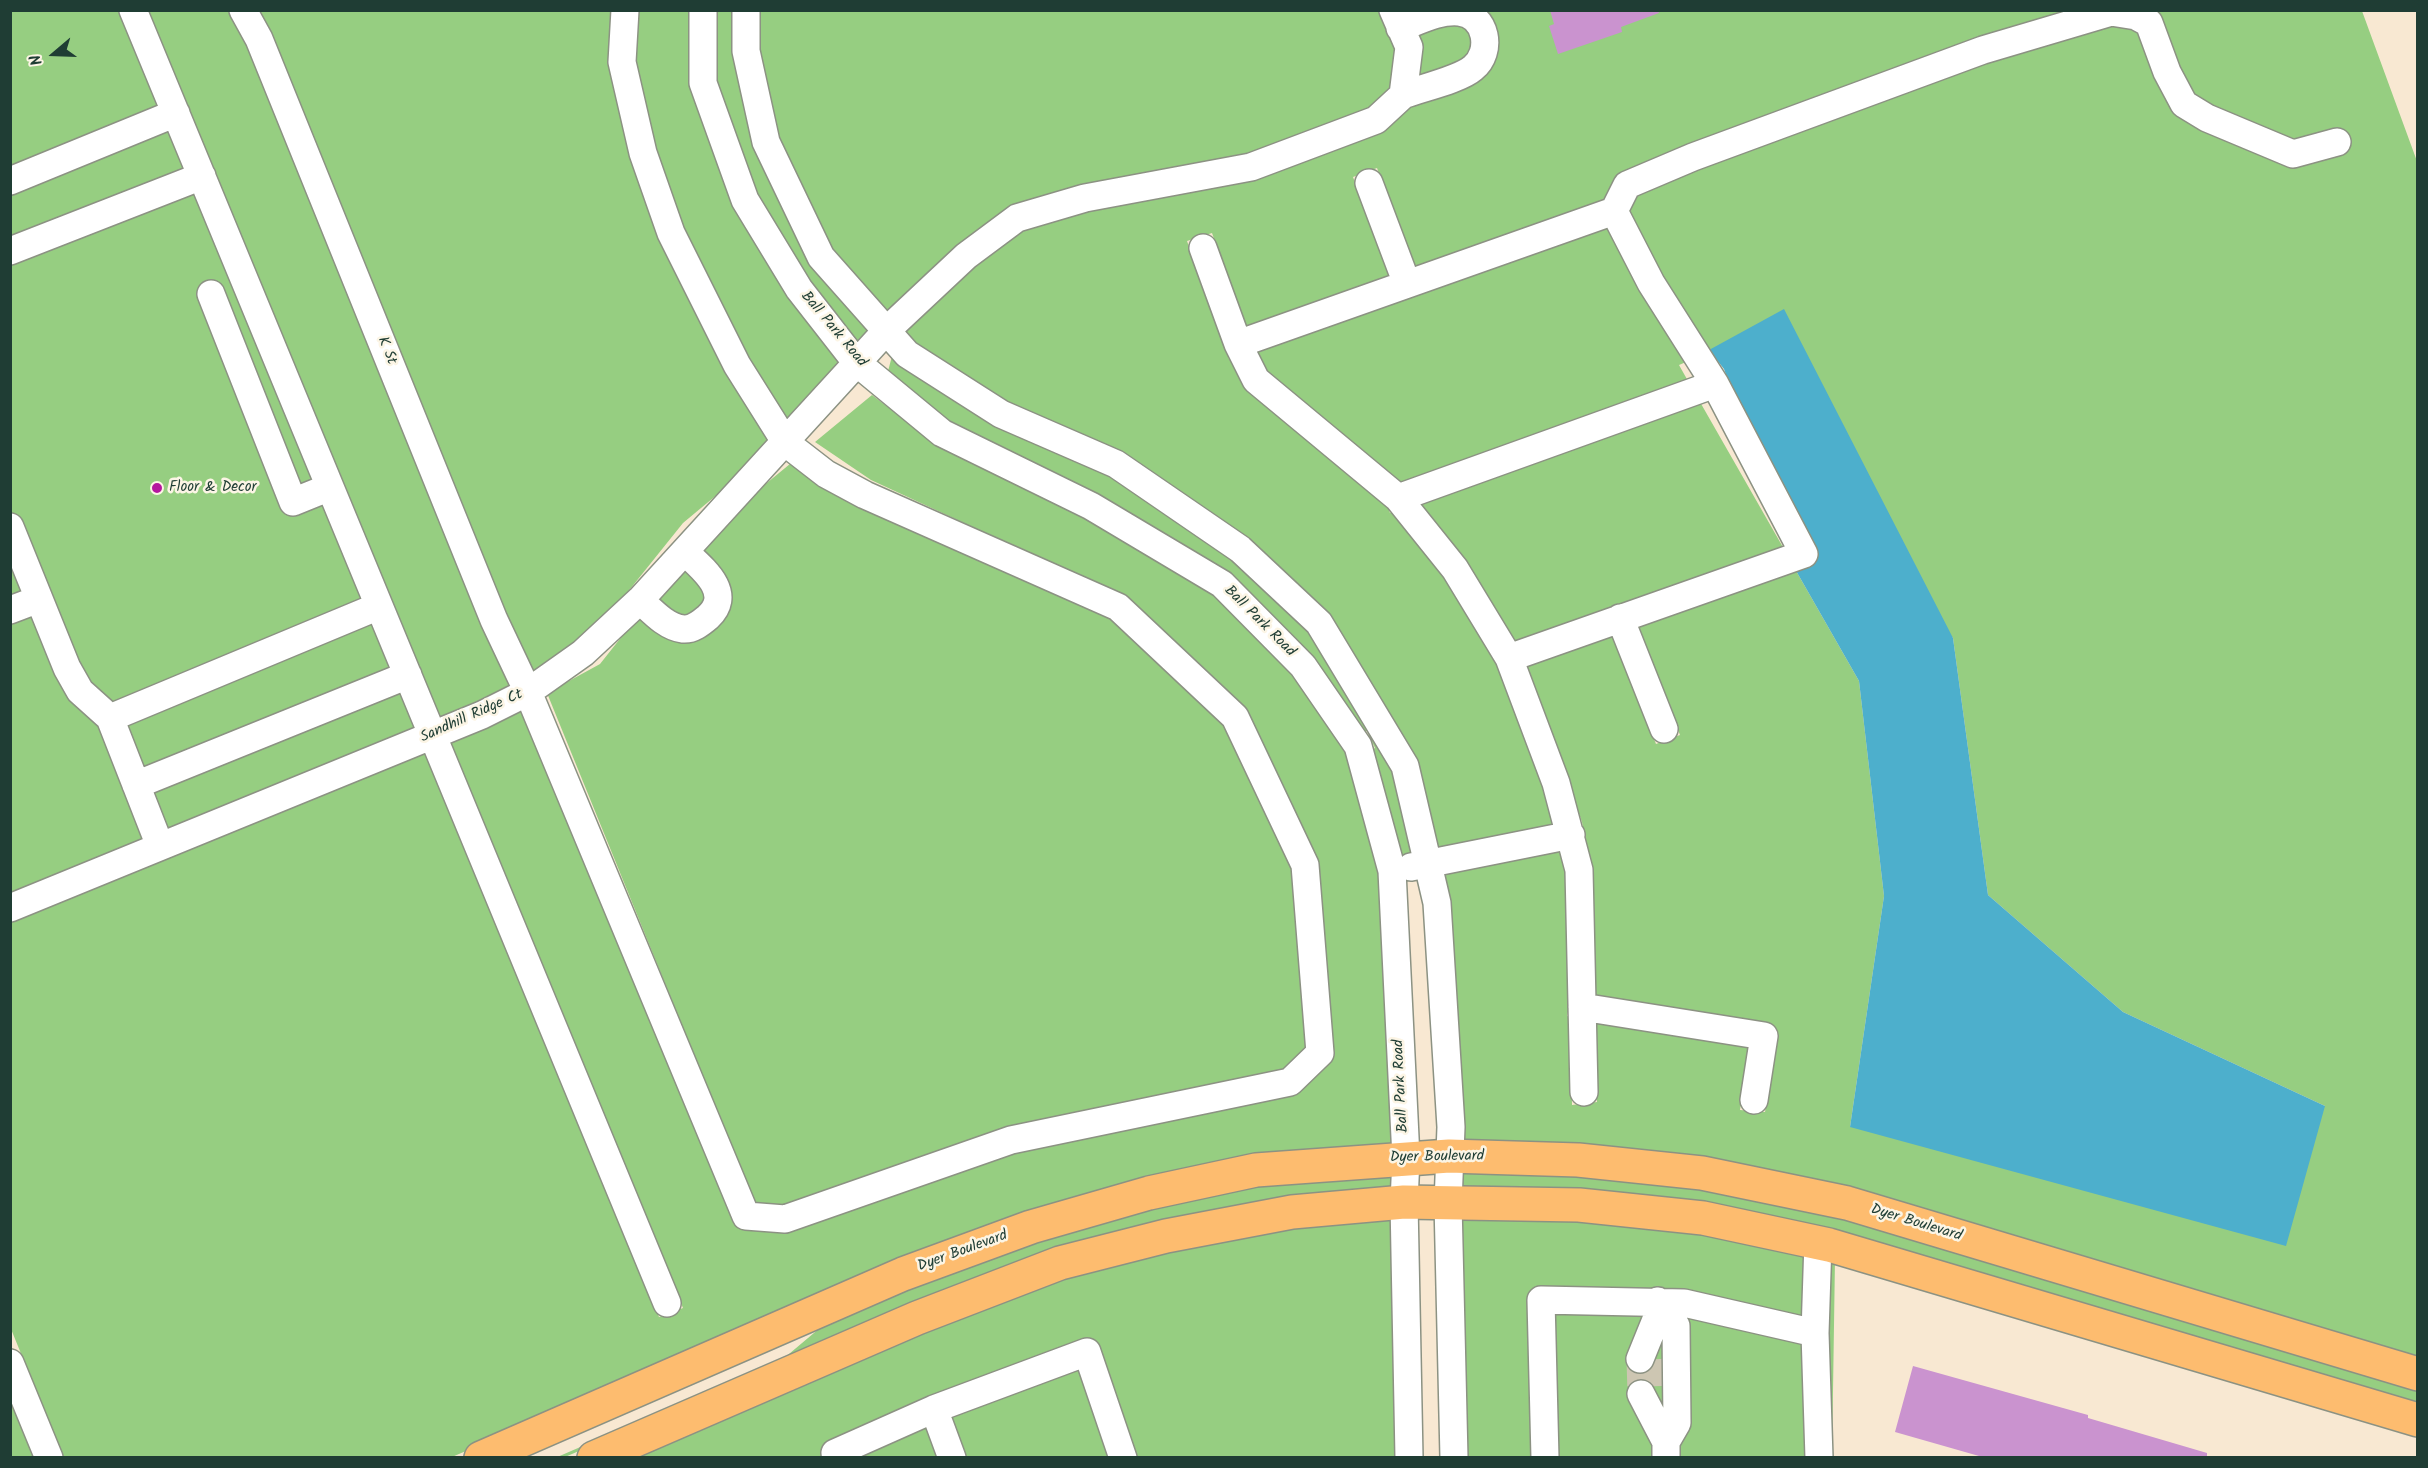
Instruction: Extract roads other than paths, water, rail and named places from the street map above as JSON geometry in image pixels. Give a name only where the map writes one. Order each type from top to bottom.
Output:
[{"type":"main road","name":"Dyer Boulevard","points":[[481,1458],[903,1274],[1031,1227],[1149,1193],[1256,1170],[1449,1156],[1578,1160],[1702,1173],[1847,1203],[2418,1374]]},
{"type":"main road","points":[[594,1458],[917,1318],[1060,1263],[1166,1236],[1292,1212],[1404,1202],[1579,1205],[1612,1208],[1703,1218],[1818,1242],[2418,1420]]},
{"type":"main road","points":[[527,1458],[779,1348],[826,1307]]},
{"type":"street","points":[[133,10],[667,1303]]},
{"type":"street","points":[[625,10],[622,62],[643,153],[672,233],[737,365],[786,443]]},
{"type":"street","name":"Ball Park Road","points":[[703,10],[703,83],[745,200],[799,289],[856,362],[942,433],[1091,506],[1222,584],[1303,666],[1358,746],[1392,871],[1406,1158],[1404,1202],[1409,1458]]},
{"type":"street","points":[[746,10],[746,51],[766,142],[820,257],[907,354],[1001,414],[1116,465],[1240,549],[1319,623],[1405,766],[1437,903],[1451,1127],[1448,1203],[1454,1458]]},
{"type":"street","name":"K St","points":[[242,11],[259,39],[494,620],[528,692],[746,1216],[785,1219],[1011,1140],[1290,1082],[1320,1053],[1305,865],[1235,717],[1118,607],[865,495],[826,474],[786,443]]},
{"type":"street","points":[[1445,12],[1461,12],[1471,16],[1482,27],[1486,45],[1483,59],[1471,70],[1403,95],[1408,47],[1397,19],[1445,12]]},
{"type":"street","points":[[1238,344],[1614,211],[1628,185],[1693,157],[1983,50],[2111,12],[2136,16],[2149,23],[2167,72],[2184,104],[2207,118],[2293,154],[2337,142]]},
{"type":"street","name":"Sandhill Ridge Ct","points":[[10,908],[482,715],[528,692],[583,653],[640,600],[886,331],[966,256],[1017,218],[1085,198],[1251,167],[1376,120],[1403,95]]},
{"type":"street","points":[[10,181],[176,113]]},
{"type":"street","points":[[10,251],[202,176]]},
{"type":"street","points":[[1369,183],[1407,284]]},
{"type":"street","points":[[1509,658],[1804,554],[1715,384],[1651,283],[1614,211]]},
{"type":"street","points":[[1203,248],[1238,344],[1256,380],[1398,498],[1455,569],[1509,658],[1556,783],[1579,870],[1584,1092]]},
{"type":"street","points":[[211,294],[293,502],[330,487]]},
{"type":"street","points":[[1398,498],[1715,384]]},
{"type":"street","points":[[10,527],[67,668],[80,691],[110,718],[160,846]]},
{"type":"street","points":[[640,600],[664,622],[684,629],[699,625],[714,612],[718,596],[714,581],[685,552]]},
{"type":"street","points":[[10,610],[39,599]]},
{"type":"street","points":[[110,718],[379,606]]},
{"type":"street","points":[[1620,618],[1664,729]]},
{"type":"street","points":[[136,785],[408,675]]},
{"type":"street","points":[[1392,871],[1571,835]]},
{"type":"street","points":[[1582,1007],[1764,1036],[1754,1100]]},
{"type":"street","points":[[1818,1242],[1815,1333],[1819,1458]]},
{"type":"street","points":[[1545,1458],[1541,1300],[1664,1313],[1684,1303],[1815,1333]]},
{"type":"street","points":[[1650,1359],[1664,1313]]},
{"type":"street","points":[[1664,1313],[1670,1441]]},
{"type":"street","points":[[835,1453],[934,1410],[1087,1352],[1123,1458]]},
{"type":"street","points":[[10,1363],[49,1458]]},
{"type":"street","points":[[1651,1394],[1670,1441]]},
{"type":"street","points":[[934,1410],[952,1458]]},
{"type":"water","points":[[1784,309],[1953,638],[1988,895],[2123,1012],[2325,1106],[2286,1246],[1850,1127],[1884,896],[1859,681],[1795,569],[1724,369],[1709,350]]},
{"type":"tunnel","points":[[1640,1359],[1641,1394]]},
{"type":"tunnel","points":[[1660,1359],[1661,1393]]},
{"type":"place","name":"Floor & Decor","points":[[157,488]]}]
